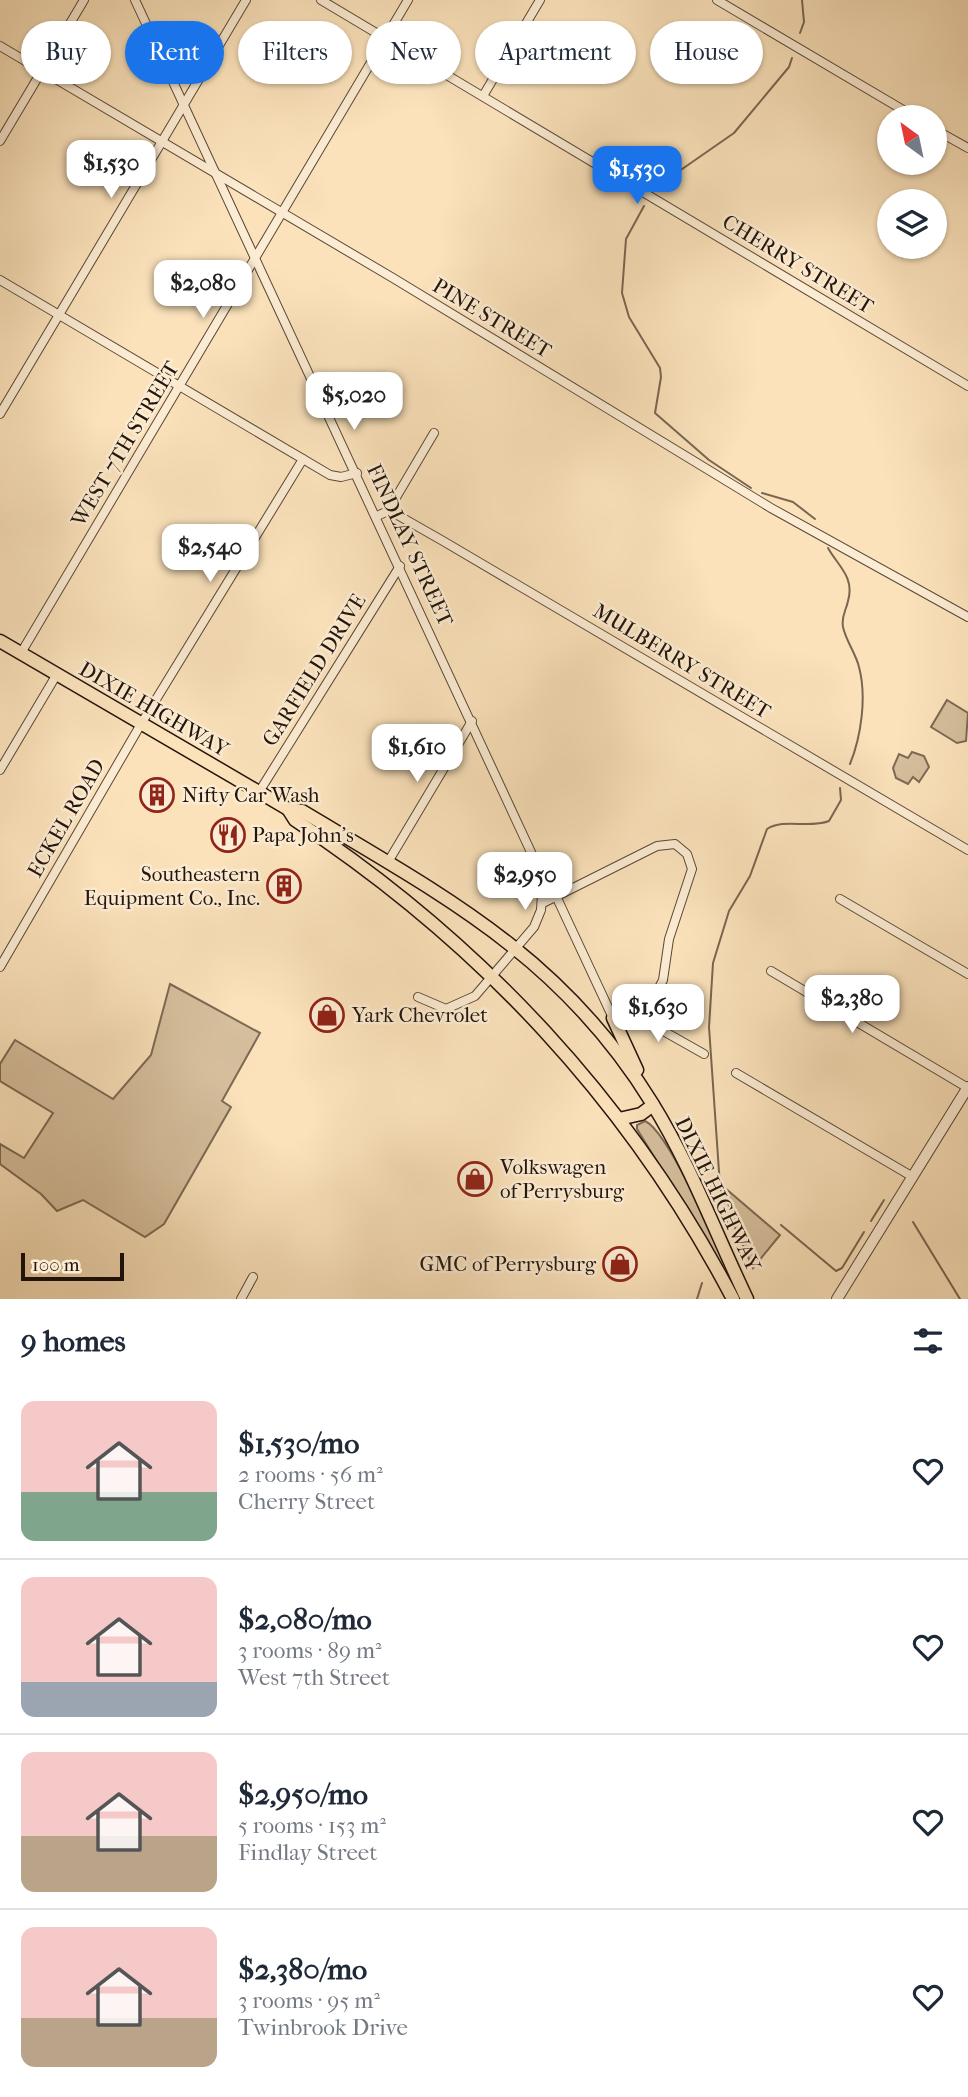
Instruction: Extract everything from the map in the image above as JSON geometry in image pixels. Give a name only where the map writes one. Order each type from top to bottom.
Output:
[{"type":"main road","name":"DIXIE HIGHWAY","points":[[0,641],[258,792],[288,809],[302,811],[388,862],[471,913],[517,948],[590,1019],[653,1105],[747,1299]]},
{"type":"main road","name":"DIXIE HIGHWAY","points":[[288,809],[295,820],[417,908],[494,976],[555,1040],[619,1119],[662,1180],[733,1299]]},
{"type":"main road","points":[[613,1018],[653,1105]]},
{"type":"main road","name":"DIXIE HIGHWAY","points":[[619,1119],[641,1114],[653,1105]]},
{"type":"main road","points":[[717,1269],[738,1299]]},
{"type":"street","points":[[71,21],[84,0]]},
{"type":"street","name":"FINDLAY STREET","points":[[135,0],[257,257],[543,878],[556,897],[613,1018]]},
{"type":"street","points":[[0,414],[246,0]]},
{"type":"street","name":"CHERRY STREET","points":[[321,0],[366,27]]},
{"type":"street","name":"WEST 7TH STREET","points":[[395,21],[408,0]]},
{"type":"street","points":[[483,96],[540,0]]},
{"type":"street","points":[[717,0],[895,105]]},
{"type":"street","name":"PINE STREET","points":[[0,46],[21,59]]},
{"type":"street","name":"WEST 7TH STREET","points":[[21,653],[366,71]]},
{"type":"street","name":"CHERRY STREET","points":[[461,83],[968,386]]},
{"type":"street","points":[[0,141],[33,84]]},
{"type":"street","name":"PINE STREET","points":[[63,84],[217,173],[771,508],[968,617]]},
{"type":"street","points":[[947,136],[968,148]]},
{"type":"street","points":[[0,280],[335,477],[357,473]]},
{"type":"street","points":[[377,516],[388,511],[434,433]]},
{"type":"street","name":"ECKEL ROAD","points":[[0,967],[141,724],[303,459]]},
{"type":"street","name":"MULBERRY STREET","points":[[388,511],[503,575],[968,850]]},
{"type":"street","name":"GARFIELD DRIVE","points":[[258,792],[400,566]]},
{"type":"street","points":[[0,770],[57,674]]},
{"type":"street","points":[[388,862],[472,721]]},
{"type":"street","points":[[542,903],[657,846],[675,844],[687,854],[692,869],[669,940],[663,980],[643,1018]]},
{"type":"street","name":"FINDLAY STREET","points":[[418,996],[437,1007],[456,1007],[475,996],[534,927],[542,903],[543,878]]},
{"type":"street","points":[[840,899],[968,974]]},
{"type":"street","points":[[771,971],[968,1087],[837,1299]]},
{"type":"street","points":[[613,1018],[630,1014],[643,1018],[704,1054]]},
{"type":"street","points":[[736,1073],[914,1177]]},
{"type":"street","points":[[241,1299],[253,1278]]},
{"type":"shaded area","points":[[947,700],[968,713],[966,741],[957,743],[931,727]]},
{"type":"shaded area","points":[[912,752],[924,756],[929,767],[919,782],[913,777],[908,784],[896,778],[893,768],[899,754],[908,758]]},
{"type":"shaded area","points":[[170,984],[260,1033],[222,1101],[231,1107],[164,1224],[145,1237],[83,1200],[57,1211],[41,1194],[0,1164],[0,1144],[24,1158],[53,1113],[0,1081],[0,1064],[15,1040],[113,1099],[151,1055]]},
{"type":"shaded area","points":[[645,1121],[669,1148],[682,1172],[738,1293],[637,1129],[637,1125]]},
{"type":"shaded area","points":[[725,1188],[780,1235],[753,1268],[732,1221]]},
{"type":"waterway","points":[[800,33],[804,22],[802,0]]},
{"type":"waterway","points":[[662,183],[734,133],[789,67],[792,58]]},
{"type":"waterway","points":[[644,206],[626,239],[622,293],[629,317],[660,368],[655,413],[709,460],[751,488]]},
{"type":"waterway","points":[[762,493],[793,502],[815,519]]},
{"type":"waterway","points":[[828,548],[849,585],[850,593],[843,627],[858,662],[863,691],[862,717],[850,764]]},
{"type":"waterway","points":[[727,1222],[720,1186],[709,1027],[713,963],[729,911],[750,876],[767,829],[781,824],[829,821],[841,800],[840,788]]},
{"type":"waterway","points":[[871,1221],[884,1200]]},
{"type":"waterway","points":[[913,1222],[960,1299]]},
{"type":"waterway","points":[[781,1225],[836,1271],[842,1268],[864,1232]]},
{"type":"waterway","points":[[697,1299],[702,1283]]},
{"type":"place","name":"Nifty Car Wash","points":[[157,795]]},
{"type":"place","name":"Papa John's","points":[[228,835]]},
{"type":"place","name":"Southeastern Equipment Co., Inc.","points":[[284,886]]},
{"type":"place","name":"Yark Chevrolet","points":[[327,1015]]},
{"type":"place","name":"Volkswagen of Perrysburg","points":[[475,1179]]},
{"type":"place","name":"GMC of Perrysburg","points":[[620,1264]]}]
